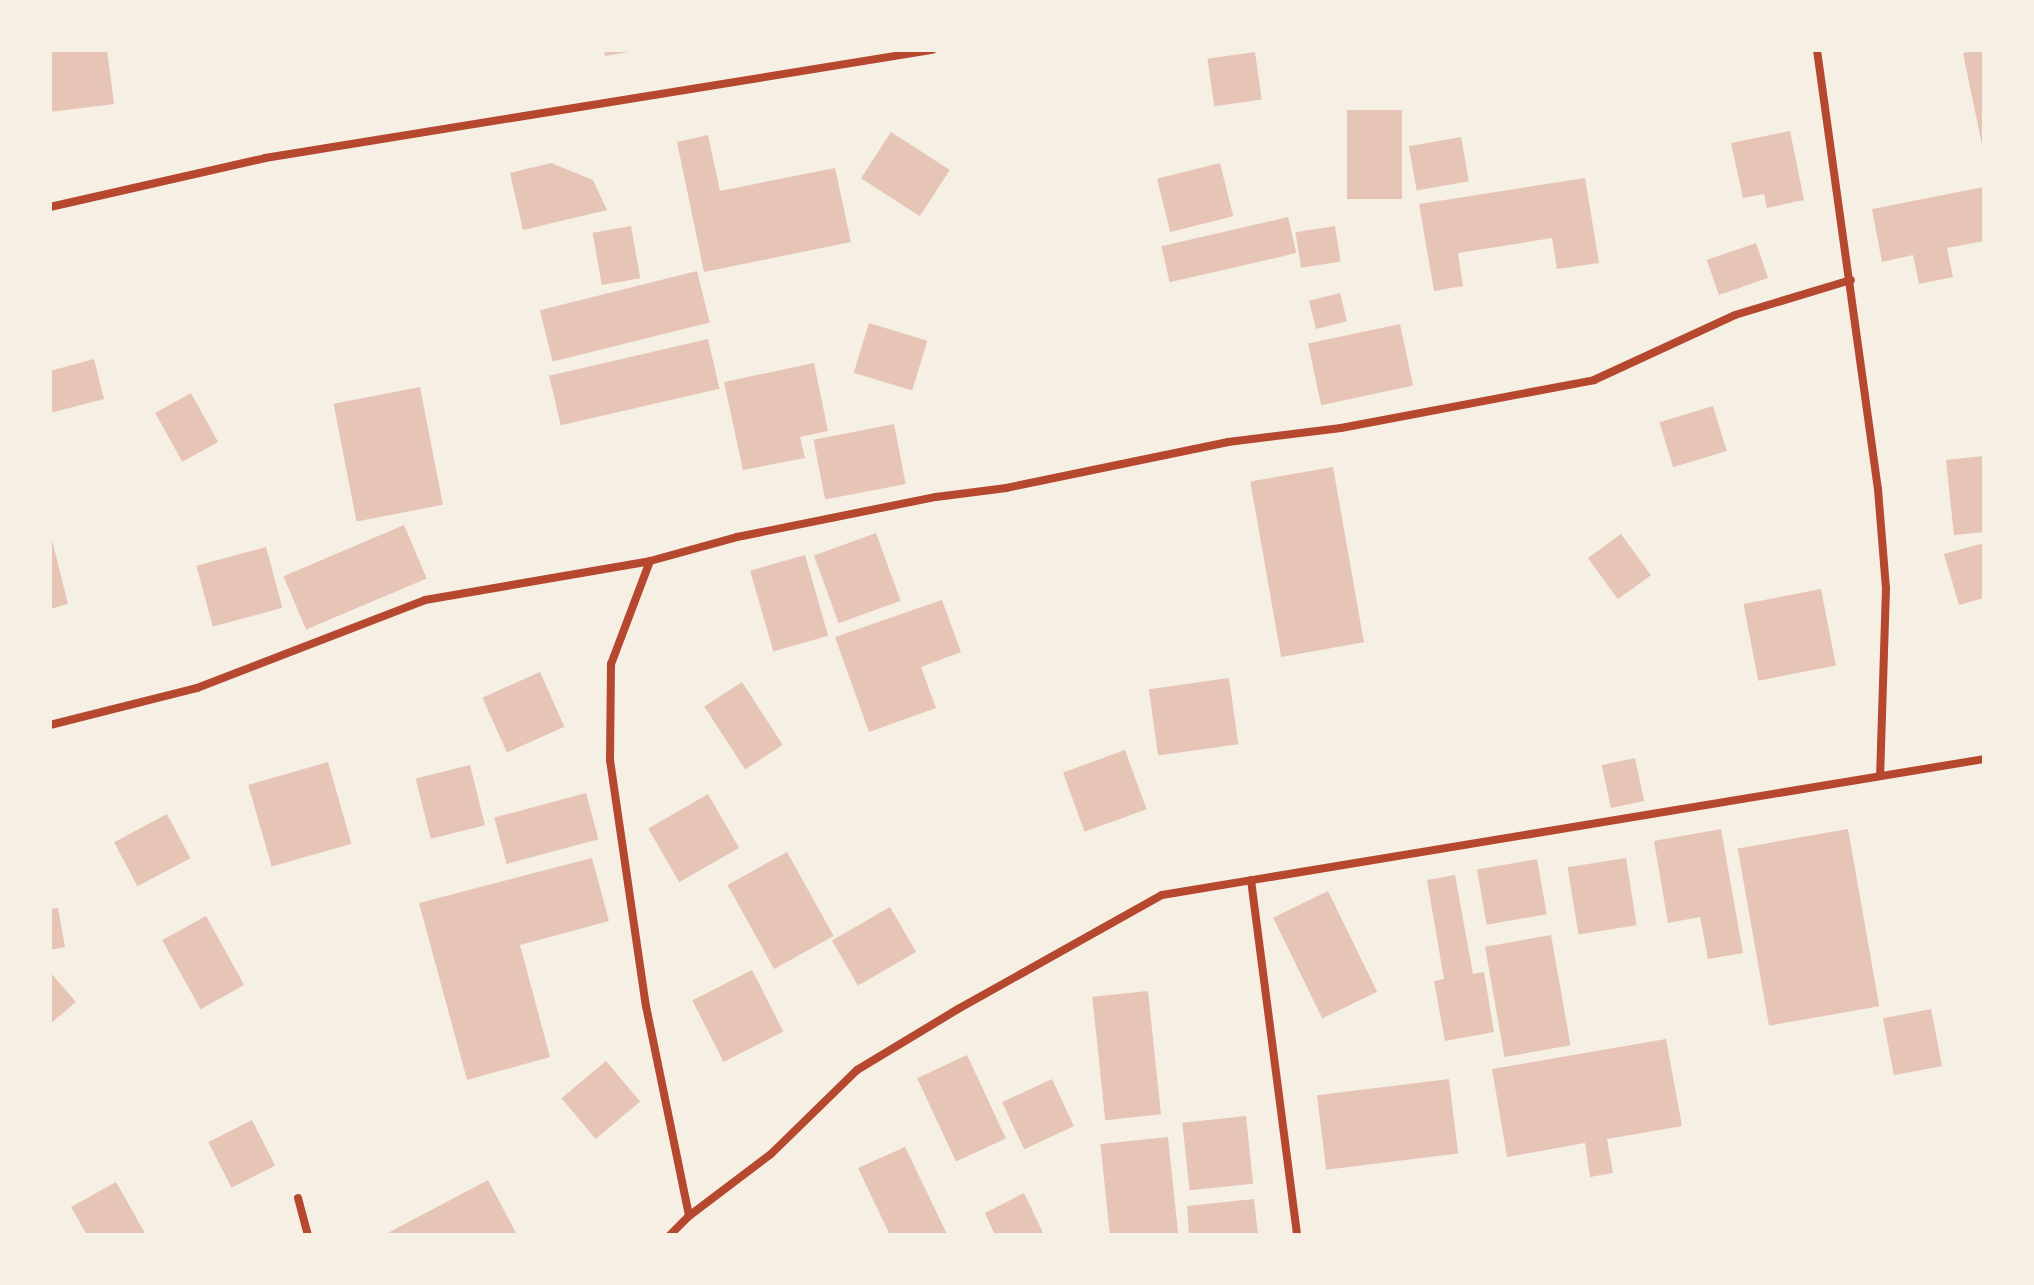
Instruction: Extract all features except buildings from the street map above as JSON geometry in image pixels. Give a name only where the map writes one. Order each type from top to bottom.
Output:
[{"type":"street","points":[[50,207],[265,158],[932,50]]},
{"type":"street","points":[[1817,50],[1878,489],[1886,588],[1880,776]]},
{"type":"street","points":[[50,725],[197,688],[425,600],[650,561],[737,537],[936,497],[1006,488],[1228,442],[1341,428],[1594,380],[1735,315],[1851,280]]},
{"type":"street","points":[[650,561],[611,664],[610,760],[646,1006],[689,1216]]},
{"type":"street","points":[[670,1235],[689,1216],[771,1154],[857,1070],[958,1009],[1162,895],[1984,759]]},
{"type":"street","points":[[1251,880],[1297,1235]]},
{"type":"street","points":[[298,1198],[308,1235]]}]
